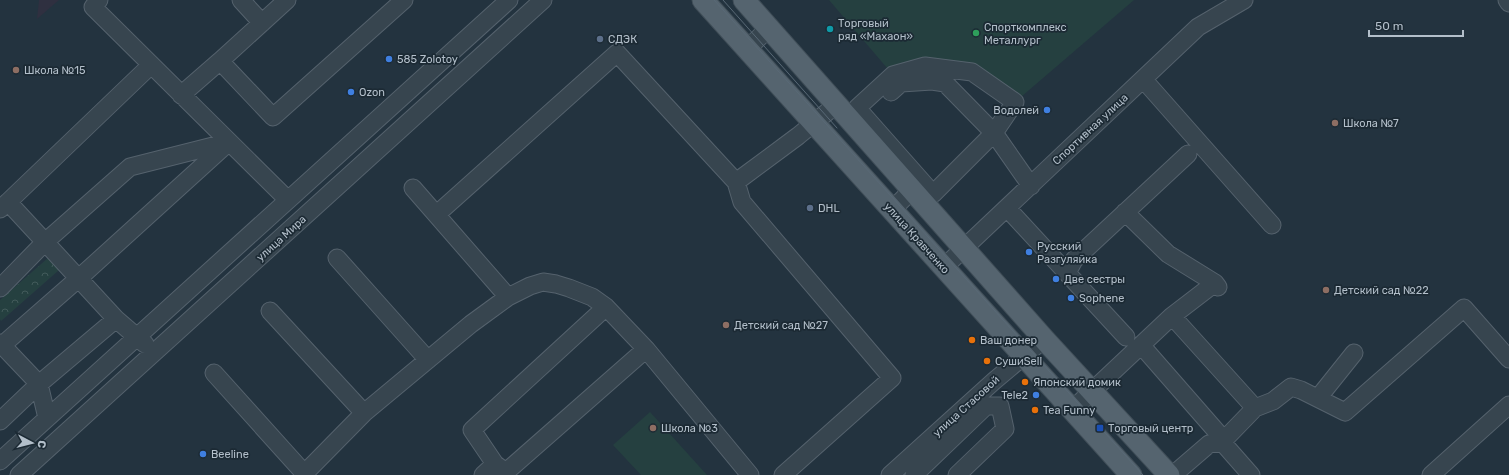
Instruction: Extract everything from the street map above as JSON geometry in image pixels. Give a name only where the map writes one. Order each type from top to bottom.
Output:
[{"type":"main road","name":"улица Кравченко","points":[[703,0],[1131,475]]},
{"type":"main road","points":[[744,0],[1044,339],[1169,475]]},
{"type":"street","points":[[100,0],[93,7],[288,200]]},
{"type":"street","points":[[241,0],[262,23]]},
{"type":"street","points":[[181,95],[287,0]]},
{"type":"street","points":[[220,61],[273,117],[404,0]]},
{"type":"street","points":[[1,458],[138,338],[509,0]]},
{"type":"street","name":"улица Мира","points":[[19,475],[544,0]]},
{"type":"street","name":"Спортивная улица","points":[[943,268],[1198,28],[1244,0]]},
{"type":"street","points":[[1506,0],[1509,3]]},
{"type":"street","points":[[747,49],[769,28]]},
{"type":"street","points":[[437,214],[617,52],[736,182],[742,202],[892,378],[783,475]]},
{"type":"street","points":[[151,65],[4,206],[45,242],[116,320],[155,352]]},
{"type":"street","points":[[920,66],[972,72],[1015,102],[994,133],[933,194],[857,108],[893,75],[920,66]]},
{"type":"street","points":[[1143,79],[1272,225]]},
{"type":"street","points":[[886,96],[901,83],[932,81],[944,83],[994,133],[1031,186]]},
{"type":"street","points":[[736,182],[814,123],[836,104]]},
{"type":"street","points":[[47,418],[39,384],[1,345],[79,278],[194,172],[229,142]]},
{"type":"street","points":[[0,288],[45,242],[130,167],[229,142]]},
{"type":"street","points":[[1067,273],[1074,260],[1188,154]]},
{"type":"street","points":[[413,188],[508,297]]},
{"type":"street","points":[[892,210],[912,190]]},
{"type":"street","points":[[1007,208],[1126,337]]},
{"type":"street","points":[[1072,410],[1172,316],[1217,285],[1168,254],[1125,212]]},
{"type":"street","points":[[337,258],[428,360]]},
{"type":"street","points":[[214,373],[304,474],[364,413],[472,324],[508,297],[530,286],[544,282],[556,284],[592,298],[606,307],[646,348],[750,475]]},
{"type":"street","points":[[606,307],[472,430],[489,470],[506,472],[646,348]]},
{"type":"street","points":[[1173,475],[1209,444],[1223,441],[1255,408],[1273,401],[1291,387],[1301,390],[1345,412],[1464,308],[1509,359]]},
{"type":"street","points":[[270,311],[364,413]]},
{"type":"street","points":[[1172,316],[1255,408]]},
{"type":"street","points":[[0,421],[39,384],[116,320]]},
{"type":"street","name":"улица Стасовой","points":[[890,475],[1044,339]]},
{"type":"street","points":[[1141,345],[1251,475]]},
{"type":"street","points":[[1318,398],[1354,353]]},
{"type":"street","points":[[1431,475],[1509,405]]},
{"type":"street","points":[[914,475],[986,406],[1000,406],[1005,429],[957,475]]},
{"type":"shaded area","points":[[39,0],[59,0],[37,19]]},
{"type":"green space","name":"Спорткомплекс Металлург","points":[[829,0],[1134,0],[1015,102],[972,72],[893,75]]},
{"type":"green space","points":[[48,258],[59,270],[1,321],[0,300]]},
{"type":"green space","points":[[650,412],[707,475],[641,475],[613,445]]},
{"type":"tram line","points":[[714,0],[1143,475]]},
{"type":"tram line","points":[[723,0],[837,128]]},
{"type":"place","name":"Торговый ряд «Махаон»","points":[[830,29]]},
{"type":"place","name":"Спорткомплекс Металлург","points":[[976,33]]},
{"type":"place","name":"СДЭК","points":[[600,39]]},
{"type":"place","name":"585 Zolotoy","points":[[389,59]]},
{"type":"place","name":"Школа №15","points":[[16,70]]},
{"type":"place","name":"Ozon","points":[[351,92]]},
{"type":"place","name":"Водолей","points":[[1047,110]]},
{"type":"place","name":"Школа №7","points":[[1335,123]]},
{"type":"place","name":"DHL","points":[[810,208]]},
{"type":"place","name":"Русский Разгуляйка","points":[[1029,252]]},
{"type":"place","name":"Две сестры","points":[[1056,279]]},
{"type":"place","name":"Детский сад №22","points":[[1326,290]]},
{"type":"place","name":"Sophene","points":[[1071,298]]},
{"type":"place","name":"Детский сад №27","points":[[726,325]]},
{"type":"place","name":"Ваш донер","points":[[972,340]]},
{"type":"place","name":"СушиSell","points":[[987,361]]},
{"type":"place","name":"Японский домик","points":[[1025,382]]},
{"type":"place","name":"Tele2","points":[[1036,395]]},
{"type":"place","name":"Tea Funny","points":[[1035,410]]},
{"type":"place","name":"Школа №3","points":[[653,428]]},
{"type":"place","name":"Торговый центр","points":[[1100,428]]},
{"type":"place","name":"Beeline","points":[[203,454]]}]
